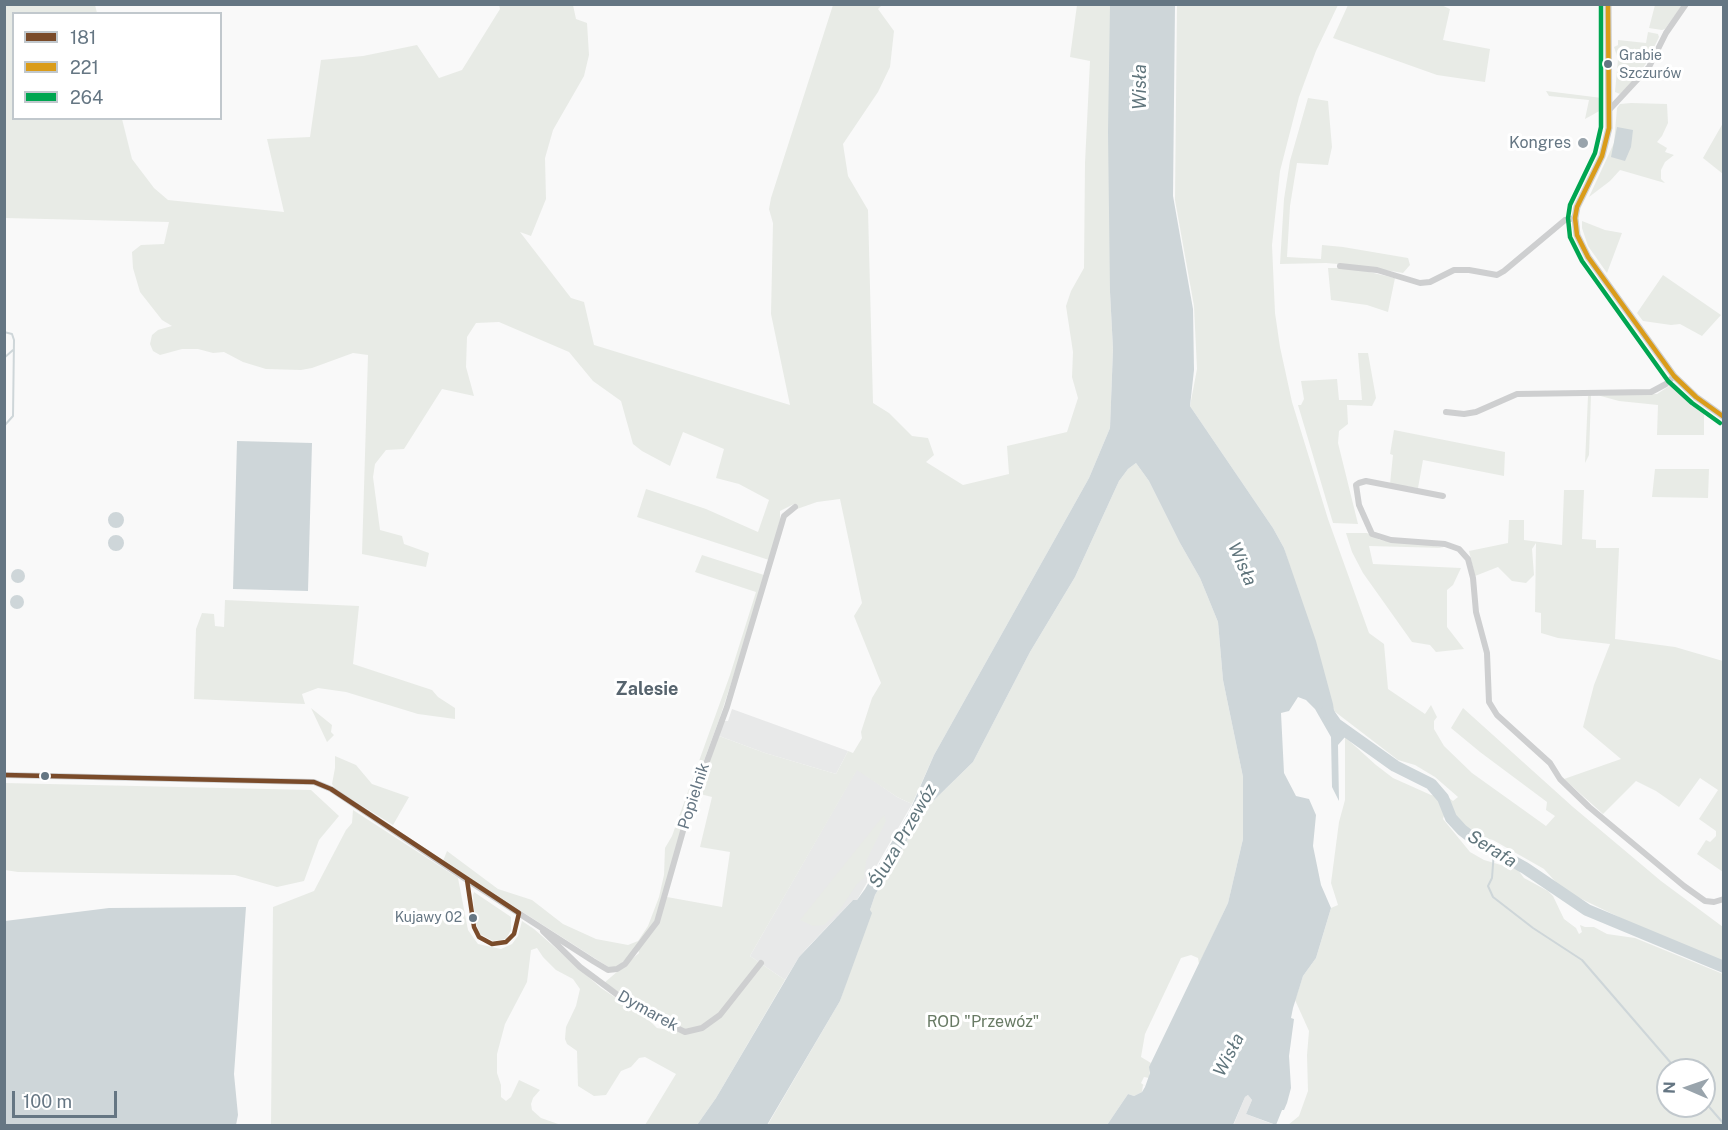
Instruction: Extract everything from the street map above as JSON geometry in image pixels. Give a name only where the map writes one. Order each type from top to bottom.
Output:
[{"type":"street","points":[[1608,4],[1609,128],[1598,165],[1580,198],[1575,218],[1577,235],[1588,257],[1674,376],[1696,397],[1724,417]]},
{"type":"street","points":[[1610,109],[1649,68],[1666,33],[1686,4]]},
{"type":"street","points":[[1340,266],[1377,270],[1420,283],[1430,282],[1454,270],[1497,275],[1565,220],[1575,218]]},
{"type":"street","points":[[1446,411],[1464,414],[1476,412],[1517,394],[1651,392],[1666,384],[1674,376]]},
{"type":"street","points":[[1443,496],[1366,481],[1356,485],[1359,506],[1364,519],[1370,531],[1376,536],[1391,540],[1445,543],[1459,549],[1468,559],[1473,578],[1476,612],[1487,649],[1489,702],[1497,715],[1550,763],[1560,779],[1589,807],[1684,886],[1705,901],[1714,902],[1724,899]]},
{"type":"street","name":"Popielnik","points":[[4,775],[314,782],[331,789],[608,970],[616,969],[625,964],[657,922],[688,810],[727,707],[784,516],[795,507]]},
{"type":"street","name":"Dymarek","points":[[532,921],[580,967],[619,996],[685,1032],[702,1029],[720,1015],[761,963]]},
{"type":"shaded area","points":[[732,709],[848,751],[836,774],[765,753],[719,736],[724,721],[728,721]]},
{"type":"shaded area","points":[[857,769],[897,797],[912,804],[857,900],[853,900],[799,957],[785,980],[750,956]]},
{"type":"shaded area","points":[[1248,1095],[1252,1100],[1246,1114],[1275,1125],[1233,1126],[1245,1097]]},
{"type":"green space","points":[[1439,4],[1450,9],[1443,40],[1490,49],[1485,82],[1437,75],[1333,38],[1348,5]]},
{"type":"green space","points":[[5,5],[95,5],[97,12],[12,12],[12,120],[122,120],[132,159],[154,188],[168,200],[284,212],[267,139],[310,137],[321,60],[363,56],[417,45],[439,78],[462,70],[500,9],[499,5],[573,5],[576,19],[587,23],[589,55],[584,76],[553,130],[545,158],[546,199],[531,236],[520,232],[571,298],[584,302],[594,345],[790,405],[771,314],[773,223],[769,209],[771,198],[833,5],[882,5],[878,9],[894,31],[890,67],[878,92],[843,144],[848,176],[868,210],[873,403],[889,413],[912,436],[928,438],[934,455],[926,462],[963,485],[1009,474],[1007,446],[1067,432],[1078,398],[1072,377],[1073,352],[1066,306],[1071,291],[1084,268],[1085,163],[1090,61],[1070,57],[1077,5],[1110,5],[1110,292],[1113,349],[1110,428],[1089,478],[934,755],[912,804],[897,797],[857,770],[750,956],[785,980],[716,1098],[697,1125],[645,1125],[676,1074],[645,1057],[639,1058],[631,1067],[621,1071],[606,1095],[594,1096],[578,1086],[577,1051],[567,1044],[565,1039],[566,1027],[576,1006],[580,989],[573,979],[556,970],[537,948],[531,950],[527,982],[505,1024],[497,1054],[497,1073],[501,1085],[501,1097],[506,1101],[511,1097],[519,1080],[540,1090],[533,1098],[532,1110],[541,1118],[561,1125],[271,1125],[273,907],[314,891],[346,830],[352,823],[353,810],[458,878],[468,930],[478,944],[501,949],[512,944],[518,936],[522,921],[601,988],[648,1019],[657,1028],[668,1030],[670,1023],[604,983],[639,953],[637,947],[619,966],[610,968],[443,861],[447,851],[498,889],[532,900],[563,924],[596,939],[628,945],[638,941],[648,926],[659,897],[664,875],[665,848],[672,836],[730,675],[756,592],[695,572],[702,555],[764,575],[761,592],[719,720],[689,801],[659,911],[667,897],[722,907],[730,852],[700,847],[712,797],[696,793],[719,736],[765,753],[836,774],[848,751],[853,753],[862,738],[861,732],[872,698],[881,683],[854,616],[862,603],[840,499],[817,502],[797,509],[794,504],[780,511],[780,520],[769,560],[637,517],[646,489],[706,509],[758,532],[769,500],[739,484],[716,478],[724,449],[683,432],[670,466],[642,451],[633,444],[621,401],[593,381],[569,352],[499,322],[476,323],[467,337],[466,367],[474,396],[442,389],[404,449],[386,450],[375,464],[373,477],[380,530],[402,536],[404,544],[429,553],[426,567],[362,554],[368,355],[353,353],[301,370],[266,369],[243,362],[224,352],[213,353],[198,349],[182,349],[160,355],[153,351],[150,344],[152,335],[158,330],[172,326],[162,320],[140,292],[133,268],[132,252],[141,245],[164,244],[169,222],[5,218]]},
{"type":"green space","points":[[1177,5],[1338,5],[1316,51],[1299,97],[1280,171],[1272,245],[1275,313],[1280,347],[1292,402],[1328,519],[1369,633],[1384,644],[1388,689],[1425,714],[1431,705],[1437,717],[1434,721],[1434,729],[1444,746],[1472,773],[1546,826],[1555,816],[1546,810],[1547,802],[1451,728],[1463,708],[1573,807],[1661,881],[1723,927],[1723,963],[1563,890],[1544,869],[1493,840],[1473,835],[1463,827],[1449,806],[1446,809],[1443,819],[1470,852],[1484,860],[1518,870],[1524,878],[1548,891],[1553,896],[1564,919],[1576,928],[1579,934],[1582,932],[1580,925],[1594,927],[1607,934],[1635,938],[1723,974],[1723,1125],[1288,1125],[1299,1116],[1308,1091],[1309,1031],[1295,1000],[1303,976],[1316,958],[1331,908],[1338,905],[1331,883],[1339,822],[1345,800],[1345,737],[1393,778],[1431,795],[1444,794],[1453,801],[1458,797],[1435,777],[1415,765],[1398,760],[1334,711],[1284,548],[1273,528],[1190,406],[1197,369],[1194,306],[1175,200]]},
{"type":"green space","points":[[1655,5],[1682,5],[1662,30],[1649,28]]},
{"type":"green space","points":[[1648,32],[1658,34],[1659,37],[1647,62],[1634,81],[1620,94],[1615,92],[1618,59],[1614,47],[1618,45],[1618,40],[1646,43]]},
{"type":"green space","points":[[1546,91],[1602,98],[1603,109],[1585,119],[1589,100],[1549,96]]},
{"type":"green space","points":[[1308,98],[1328,101],[1332,147],[1328,165],[1297,163],[1290,206],[1287,257],[1321,259],[1322,245],[1343,247],[1408,258],[1410,265],[1403,273],[1326,263],[1280,264],[1284,199],[1290,161]]},
{"type":"green space","points":[[1620,104],[1667,104],[1668,123],[1657,142],[1667,148],[1665,152],[1674,155],[1665,162],[1661,170],[1661,179],[1665,183],[1620,170],[1589,197],[1614,143],[1617,108]]},
{"type":"green space","points":[[1723,123],[1724,174],[1703,158]]},
{"type":"green space","points":[[1582,221],[1605,230],[1622,233],[1607,273],[1588,246]]},
{"type":"green space","points":[[1328,268],[1352,268],[1395,278],[1388,312],[1367,305],[1331,300]]},
{"type":"green space","points":[[1663,275],[1721,315],[1702,336],[1680,324],[1643,321],[1637,313]]},
{"type":"green space","points":[[1358,353],[1368,353],[1376,398],[1372,406],[1347,405],[1348,424],[1339,431],[1338,443],[1358,524],[1333,523],[1298,405],[1301,405],[1304,399],[1301,381],[1337,379],[1339,400],[1362,400]]},
{"type":"green space","points":[[1674,383],[1704,408],[1704,435],[1657,435],[1658,405],[1619,401],[1597,395],[1657,394]]},
{"type":"green space","points":[[1591,395],[1589,455],[1585,463],[1588,396]]},
{"type":"green space","points":[[1394,430],[1505,452],[1504,476],[1423,460],[1418,488],[1390,484],[1393,455],[1390,454]]},
{"type":"green space","name":"ROD \"Przewóz\"","points":[[1136,463],[1149,481],[1200,578],[1218,622],[1223,680],[1243,777],[1243,839],[1228,903],[1199,964],[1198,958],[1191,955],[1181,958],[1145,1034],[1141,1057],[1151,1063],[1149,1078],[1144,1077],[1141,1083],[1145,1086],[1143,1085],[1142,1092],[1134,1096],[1128,1094],[1107,1125],[767,1126],[840,1001],[875,895],[926,808],[973,762],[1030,652],[1075,577],[1119,481]]},
{"type":"green space","points":[[1655,469],[1709,469],[1708,498],[1652,497]]},
{"type":"green space","points":[[1564,490],[1584,490],[1582,539],[1596,540],[1596,548],[1619,548],[1615,639],[1675,647],[1723,661],[1723,872],[1697,854],[1706,840],[1710,842],[1716,836],[1716,831],[1699,819],[1718,790],[1700,778],[1679,807],[1636,781],[1603,814],[1564,779],[1621,759],[1583,727],[1594,685],[1610,644],[1558,638],[1541,633],[1541,613],[1535,612],[1536,543],[1532,549],[1534,575],[1526,583],[1512,581],[1498,567],[1475,576],[1469,551],[1508,543],[1509,520],[1524,520],[1524,540],[1562,545]]},
{"type":"green space","points":[[1346,533],[1367,533],[1380,540],[1444,548],[1369,546],[1373,564],[1461,568],[1453,585],[1447,590],[1447,627],[1464,649],[1436,652],[1430,645],[1412,642],[1363,573],[1352,552]]},
{"type":"green space","points":[[225,600],[359,606],[353,664],[432,690],[438,697],[455,708],[455,719],[418,714],[346,692],[318,688],[302,694],[305,704],[194,699],[196,629],[202,613],[214,614],[215,626],[224,627]]},
{"type":"green space","points":[[311,708],[332,725],[331,732],[334,735],[327,742]]},
{"type":"green space","points":[[335,756],[356,765],[372,784],[409,797],[393,825],[335,789],[332,784]]},
{"type":"green space","points":[[5,783],[311,790],[339,816],[319,840],[304,881],[277,887],[235,875],[18,872],[5,870]]},
{"type":"green space","points":[[884,815],[886,821],[866,861],[864,878],[857,884],[841,908],[824,925],[813,926],[800,920]]},
{"type":"green space","points":[[474,892],[511,917],[511,930],[506,939],[493,941],[480,934],[475,921]]},
{"type":"water","points":[[1110,5],[1175,5],[1173,196],[1193,309],[1194,370],[1190,406],[1273,528],[1284,548],[1316,641],[1336,724],[1345,737],[1338,745],[1339,801],[1332,787],[1331,737],[1315,709],[1306,700],[1298,697],[1289,711],[1281,713],[1284,773],[1296,796],[1309,799],[1316,815],[1313,846],[1321,885],[1331,908],[1316,958],[1303,976],[1293,1008],[1291,1018],[1294,1019],[1289,1056],[1291,1088],[1287,1103],[1276,1125],[1246,1114],[1252,1100],[1248,1095],[1233,1125],[1107,1125],[1128,1094],[1134,1096],[1142,1092],[1145,1087],[1150,1073],[1149,1067],[1228,903],[1243,839],[1243,777],[1223,680],[1218,622],[1200,578],[1149,481],[1136,463],[1119,481],[1075,577],[1030,652],[973,762],[926,808],[875,895],[870,910],[872,913],[840,1001],[767,1125],[697,1125],[716,1098],[799,957],[853,900],[857,900],[865,889],[910,810],[934,755],[1089,478],[1110,428],[1113,349],[1108,132]]},
{"type":"water","points":[[1617,127],[1633,130],[1631,147],[1625,161],[1611,157]]},
{"type":"water","points":[[237,441],[312,443],[308,591],[233,589]]},
{"type":"water","points":[[116,512],[122,514],[124,520],[122,526],[116,528],[110,526],[108,520],[110,514]]},
{"type":"water","points":[[116,535],[122,537],[124,543],[122,549],[116,551],[110,549],[108,543],[110,537]]},
{"type":"water","points":[[15,569],[21,569],[25,576],[21,583],[15,583],[11,579],[11,573]]},
{"type":"water","points":[[17,595],[22,597],[24,602],[22,607],[17,609],[12,607],[10,602],[12,597]]},
{"type":"water","points":[[246,907],[234,1074],[238,1115],[236,1125],[5,1125],[5,921],[109,908]]},
{"type":"waterway","points":[[4,332],[12,334],[14,340],[13,416],[4,426]]},
{"type":"waterway","points":[[4,358],[13,350]]},
{"type":"waterway","name":"Serafa","points":[[1327,711],[1336,724],[1395,766],[1431,784],[1443,798],[1451,818],[1475,840],[1525,868],[1587,910],[1724,967]]},
{"type":"waterway","points":[[1494,851],[1492,878],[1488,886],[1493,897],[1533,928],[1582,960],[1667,1058]]},
{"type":"waterway","points":[[1716,1115],[1724,1124]]},
{"type":"transit line","name":"264","points":[[1601,4],[1601,127],[1595,153],[1570,205],[1568,218],[1570,237],[1582,261],[1668,381],[1692,403],[1720,423]]},
{"type":"transit line","name":"221","points":[[1608,4],[1609,128],[1602,156],[1577,207],[1575,218],[1577,235],[1588,257],[1674,376],[1696,397],[1724,417]]},
{"type":"transit line","name":"181","points":[[4,775],[314,782],[331,789],[519,913],[514,934],[506,942],[492,944],[479,937],[474,927],[467,880]]},
{"type":"place","name":"Grabie Szczurów","points":[[1608,64]]},
{"type":"place","name":"Kongres","points":[[1583,143]]},
{"type":"place","name":"Kujawy 02","points":[[473,918]]},
{"type":"district","name":"Zalesie","points":[[647,689]]},
{"type":"water label","name":"Wisła","points":[[1140,87]]},
{"type":"water label","name":"Wisła","points":[[1242,564]]},
{"type":"water label","name":"Śluza Przewóz","points":[[903,836]]},
{"type":"water label","name":"Wisła","points":[[1229,1055]]}]
